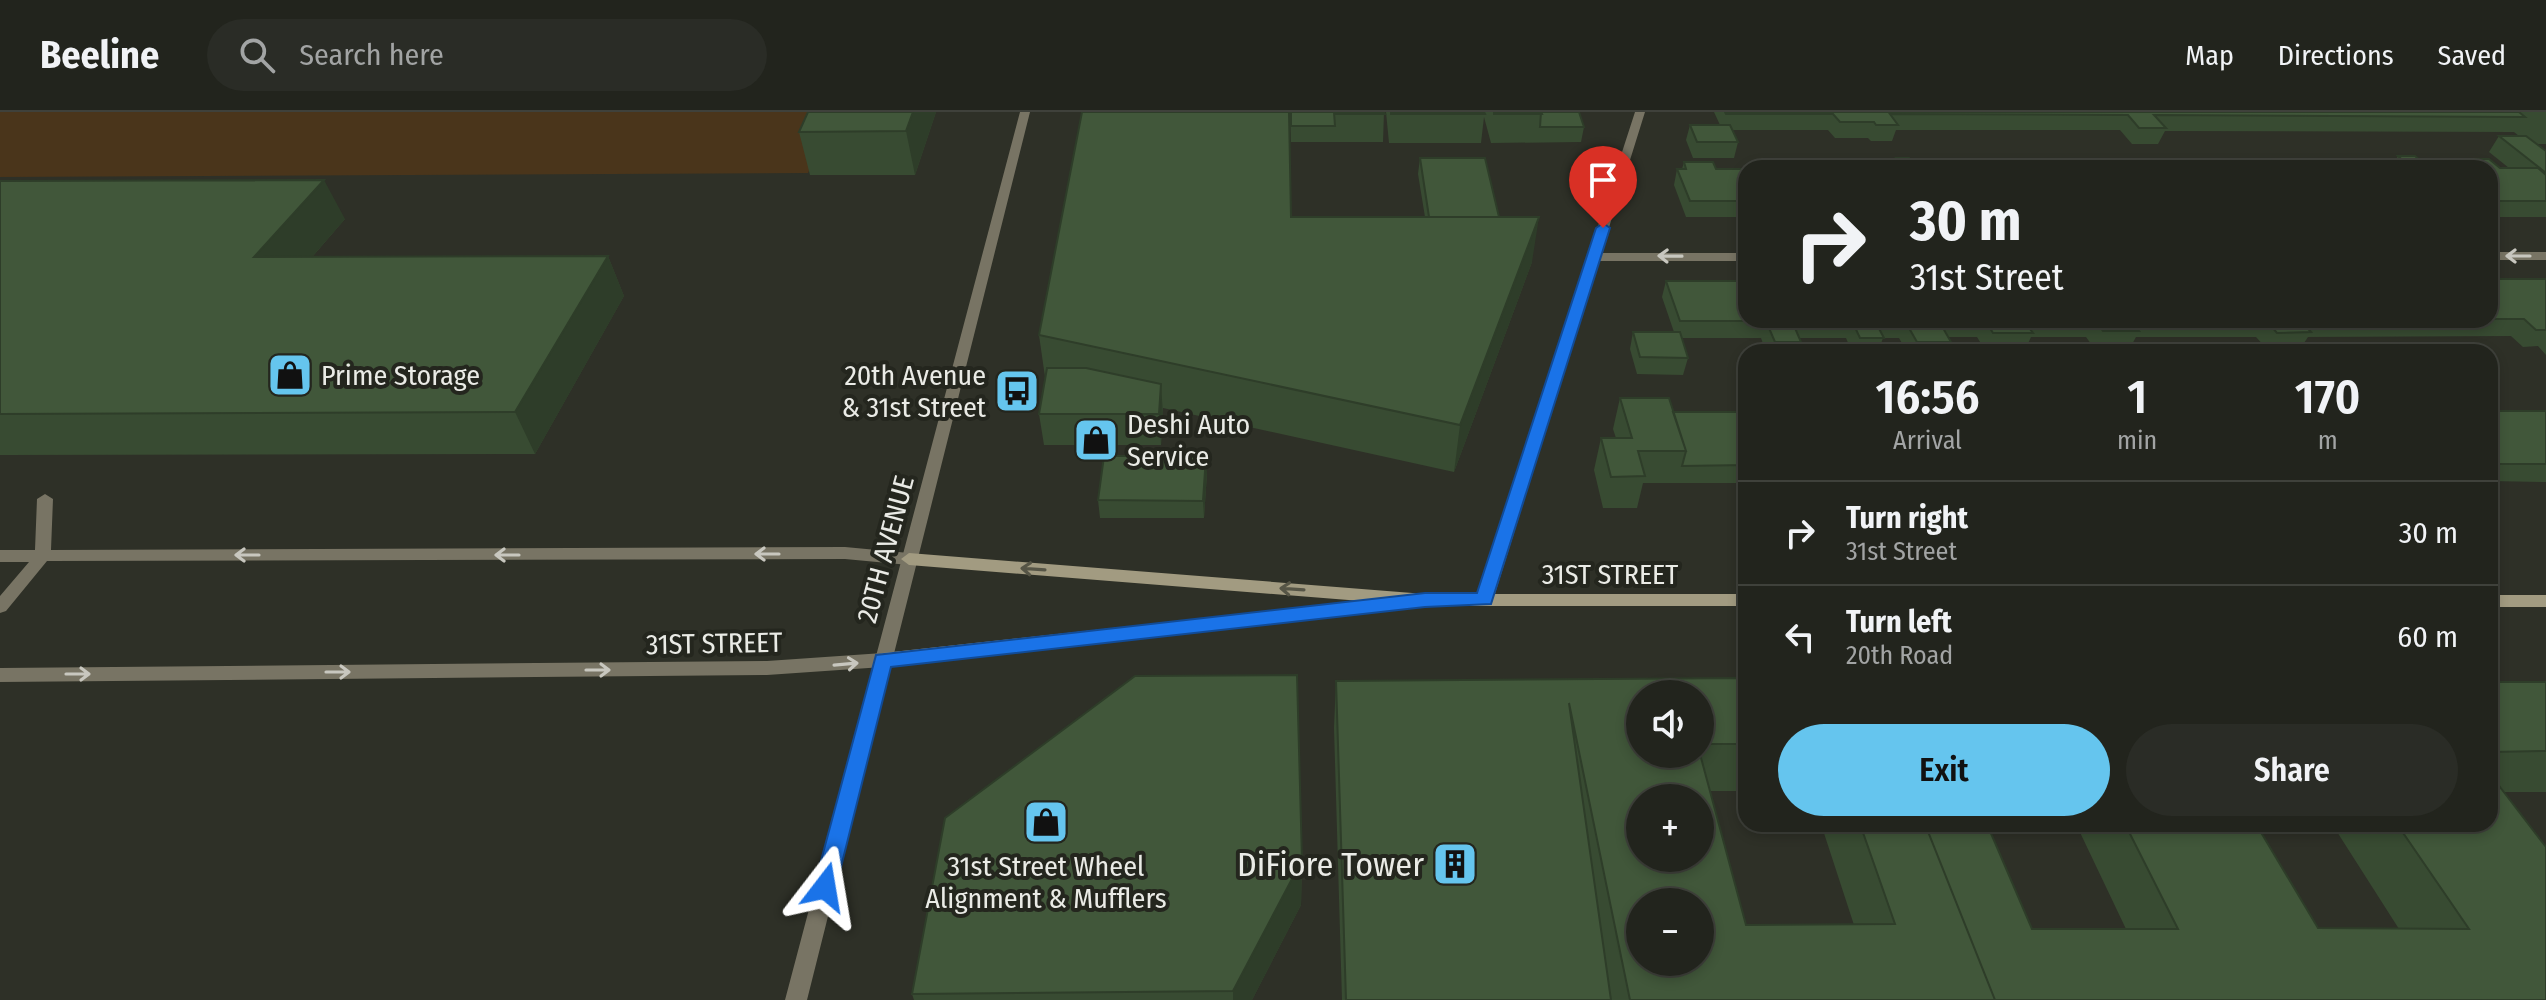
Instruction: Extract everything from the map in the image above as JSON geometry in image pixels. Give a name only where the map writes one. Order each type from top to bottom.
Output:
[{"type":"street","name":"20TH AVENUE","points":[[796,1000],[1025,112]]},
{"type":"street","points":[[1485,600],[1640,112]]},
{"type":"street","points":[[2498,256],[2546,256]]},
{"type":"street","points":[[1594,257],[1738,257]]},
{"type":"street","points":[[0,607],[43,556],[45,499]]},
{"type":"street","name":"31ST STREET","points":[[0,556],[845,553],[1425,600],[1738,600]]},
{"type":"street","name":"31ST STREET","points":[[0,675],[767,668],[883,660],[1425,600]]},
{"type":"street","points":[[2498,601],[2546,601]]},
{"type":"shaded area","points":[[0,112],[835,112],[808,173],[0,177]]},
{"type":"building","points":[[808,112],[913,112],[906,131],[799,132]]},
{"type":"building","points":[[1082,112],[1289,112],[1291,217],[1539,217],[1460,425],[1039,335]]},
{"type":"building","points":[[1291,112],[1334,112],[1335,126],[1291,126]]},
{"type":"building","points":[[1384,112],[1385,114],[1335,114]]},
{"type":"building","points":[[1484,112],[1485,114],[1391,114]]},
{"type":"building","points":[[1541,112],[1542,114],[1494,114]]},
{"type":"building","points":[[1541,112],[1579,112],[1584,127],[1540,127]]},
{"type":"building","points":[[1725,112],[2519,112],[2525,117],[2154,115],[2166,128],[2139,128],[2128,115],[1890,114],[1898,125],[1876,125],[1874,122],[1840,122],[1833,114]]},
{"type":"building","points":[[1690,125],[1730,125],[1738,142],[1697,142]]},
{"type":"building","points":[[2499,136],[2526,136],[2546,151],[2546,173]]},
{"type":"building","points":[[2398,156],[2415,156],[2420,160],[2402,160]]},
{"type":"building","points":[[1420,158],[1485,158],[1499,217],[1429,217]]},
{"type":"building","points":[[1684,162],[1713,162],[1716,169],[1738,169],[1738,201],[1690,201],[1677,169],[1686,169]]},
{"type":"building","points":[[2498,166],[2538,168],[2546,175],[2546,201],[2498,201]]},
{"type":"building","name":"Prime Storage","points":[[324,180],[254,257],[608,256],[515,412],[0,414],[0,181]]},
{"type":"building","points":[[2498,279],[2546,279],[2546,330],[2536,330],[2524,319],[2498,319]]},
{"type":"building","points":[[1666,281],[1738,281],[1738,321],[1680,321]]},
{"type":"building","points":[[1769,328],[1795,328],[1801,342],[1775,342]]},
{"type":"building","points":[[1855,328],[1879,328],[1884,338],[1860,338]]},
{"type":"building","points":[[1909,328],[1943,328],[1951,342],[1917,342]]},
{"type":"building","points":[[1990,328],[2029,328],[2033,333],[1993,333]]},
{"type":"building","points":[[2101,328],[2137,328],[2139,331],[2103,331]]},
{"type":"building","points":[[2273,328],[2307,328],[2311,332],[2277,333]]},
{"type":"building","points":[[1633,332],[1680,332],[1688,358],[1640,357]]},
{"type":"building","points":[[1047,368],[1086,368],[1161,384],[1159,414],[1039,414]]},
{"type":"building","points":[[1620,398],[1669,398],[1686,451],[1638,451],[1645,476],[1611,477],[1601,438],[1632,438]]},
{"type":"building","points":[[2498,411],[2546,411],[2546,464],[2498,464]]},
{"type":"building","points":[[1673,412],[1738,412],[1738,465],[1682,466],[1686,451]]},
{"type":"building","points":[[1104,456],[1206,456],[1203,501],[1098,500]]},
{"type":"building","points":[[1297,675],[1302,860],[1233,991],[912,994],[945,818],[1135,676]]},
{"type":"building","points":[[1738,678],[1738,744],[1714,744],[1714,680],[1626,680],[1626,768],[1704,768],[1708,784],[1626,784],[1626,872],[1714,872],[1714,806],[1746,925],[1895,924],[1863,832],[1928,832],[1995,1000],[1630,1000],[1569,703],[1611,1000],[1346,1000],[1336,681]]},
{"type":"building","points":[[2498,682],[2546,682],[2546,751],[2498,752]]},
{"type":"building","points":[[2498,784],[2546,847],[2546,1000],[1995,1000],[1928,832],[1990,832],[2032,929],[2178,929],[2129,832],[2261,832],[2318,928],[2469,929],[2402,832],[2498,832]]},
{"type":"place","name":"Prime Storage","points":[[290,375]]},
{"type":"place","name":"20th Avenue & 31st Street","points":[[1017,391]]},
{"type":"place","name":"Deshi Auto Service","points":[[1096,440]]},
{"type":"place","name":"31st Street Wheel Alignment & Mufflers","points":[[1046,822]]},
{"type":"place","name":"DiFiore Tower","points":[[1455,864]]},
{"type":"route","points":[[825,887],[883,660],[1425,600],[1485,600],[1603,228]]}]
